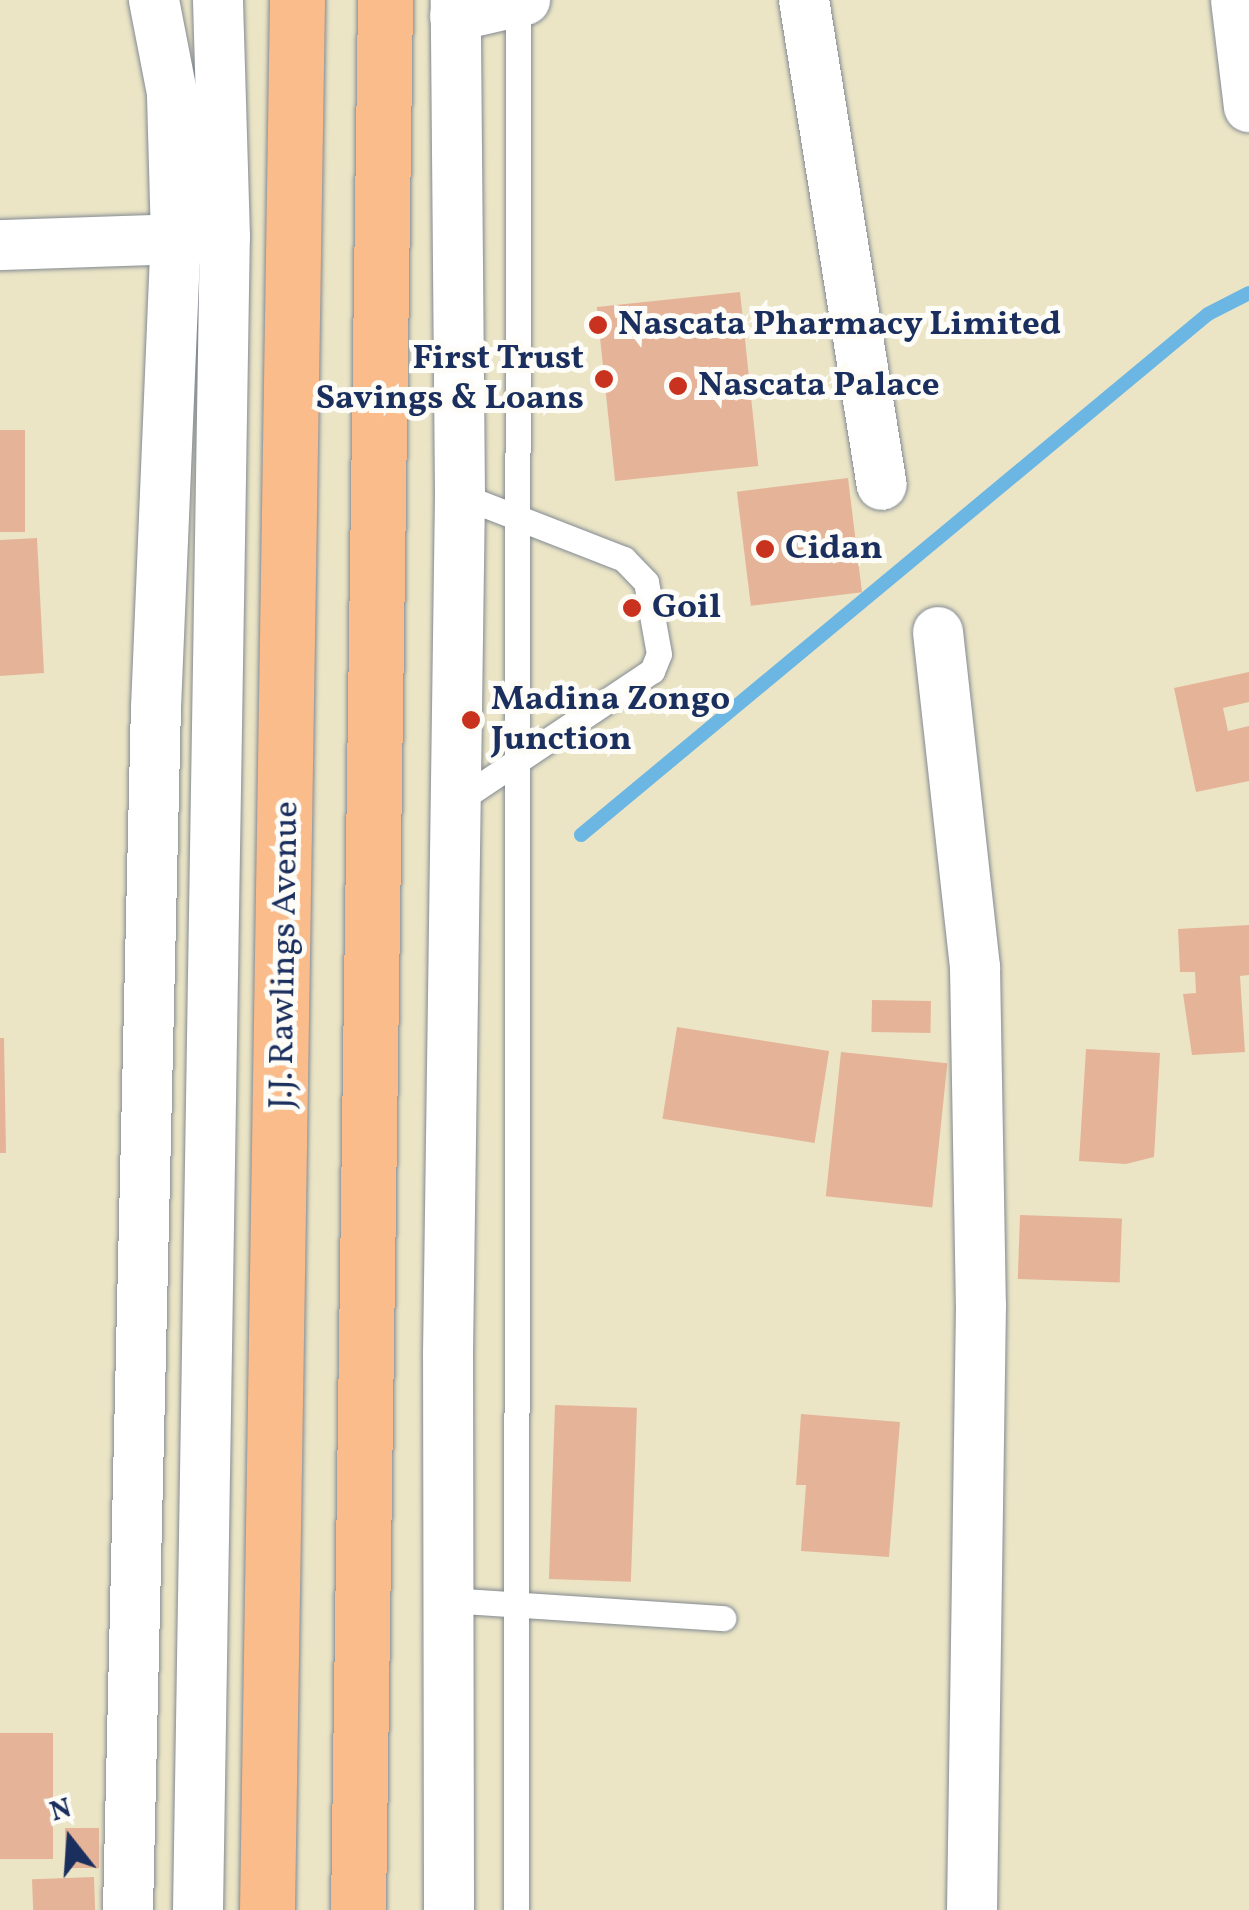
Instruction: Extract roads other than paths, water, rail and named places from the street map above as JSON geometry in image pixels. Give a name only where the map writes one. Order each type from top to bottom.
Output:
[{"type":"highway","name":"J.J. Rawlings Avenue","points":[[267,1910],[297,0]]},
{"type":"highway","points":[[358,1910],[385,0]]},
{"type":"street","points":[[154,0],[200,238],[198,1910]]},
{"type":"street","points":[[128,1910],[156,708],[218,0]]},
{"type":"street","points":[[804,0],[882,485]]},
{"type":"street","points":[[1236,0],[1249,107]]},
{"type":"street","points":[[449,1910],[460,495],[456,8],[522,1]]},
{"type":"street","points":[[0,245],[200,238]]},
{"type":"street","points":[[938,632],[976,967],[981,1305],[972,1910]]},
{"type":"lane","points":[[516,1910],[521,1605],[518,517],[522,1]]},
{"type":"lane","points":[[456,802],[652,670],[659,654],[646,582],[635,568],[460,495]]},
{"type":"lane","points":[[449,1600],[722,1618]]},
{"type":"waterway","points":[[581,835],[1208,314],[1249,293]]},
{"type":"place","name":"Nascata Pharmacy Limited","points":[[598,325]]},
{"type":"place","name":"First Trust Savings & Loans","points":[[604,379]]},
{"type":"place","name":"Nascata Palace","points":[[678,386]]},
{"type":"place","name":"Cidan","points":[[765,549]]},
{"type":"place","name":"Goil","points":[[632,608]]},
{"type":"place","name":"Madina Zongo Junction","points":[[471,720]]}]
